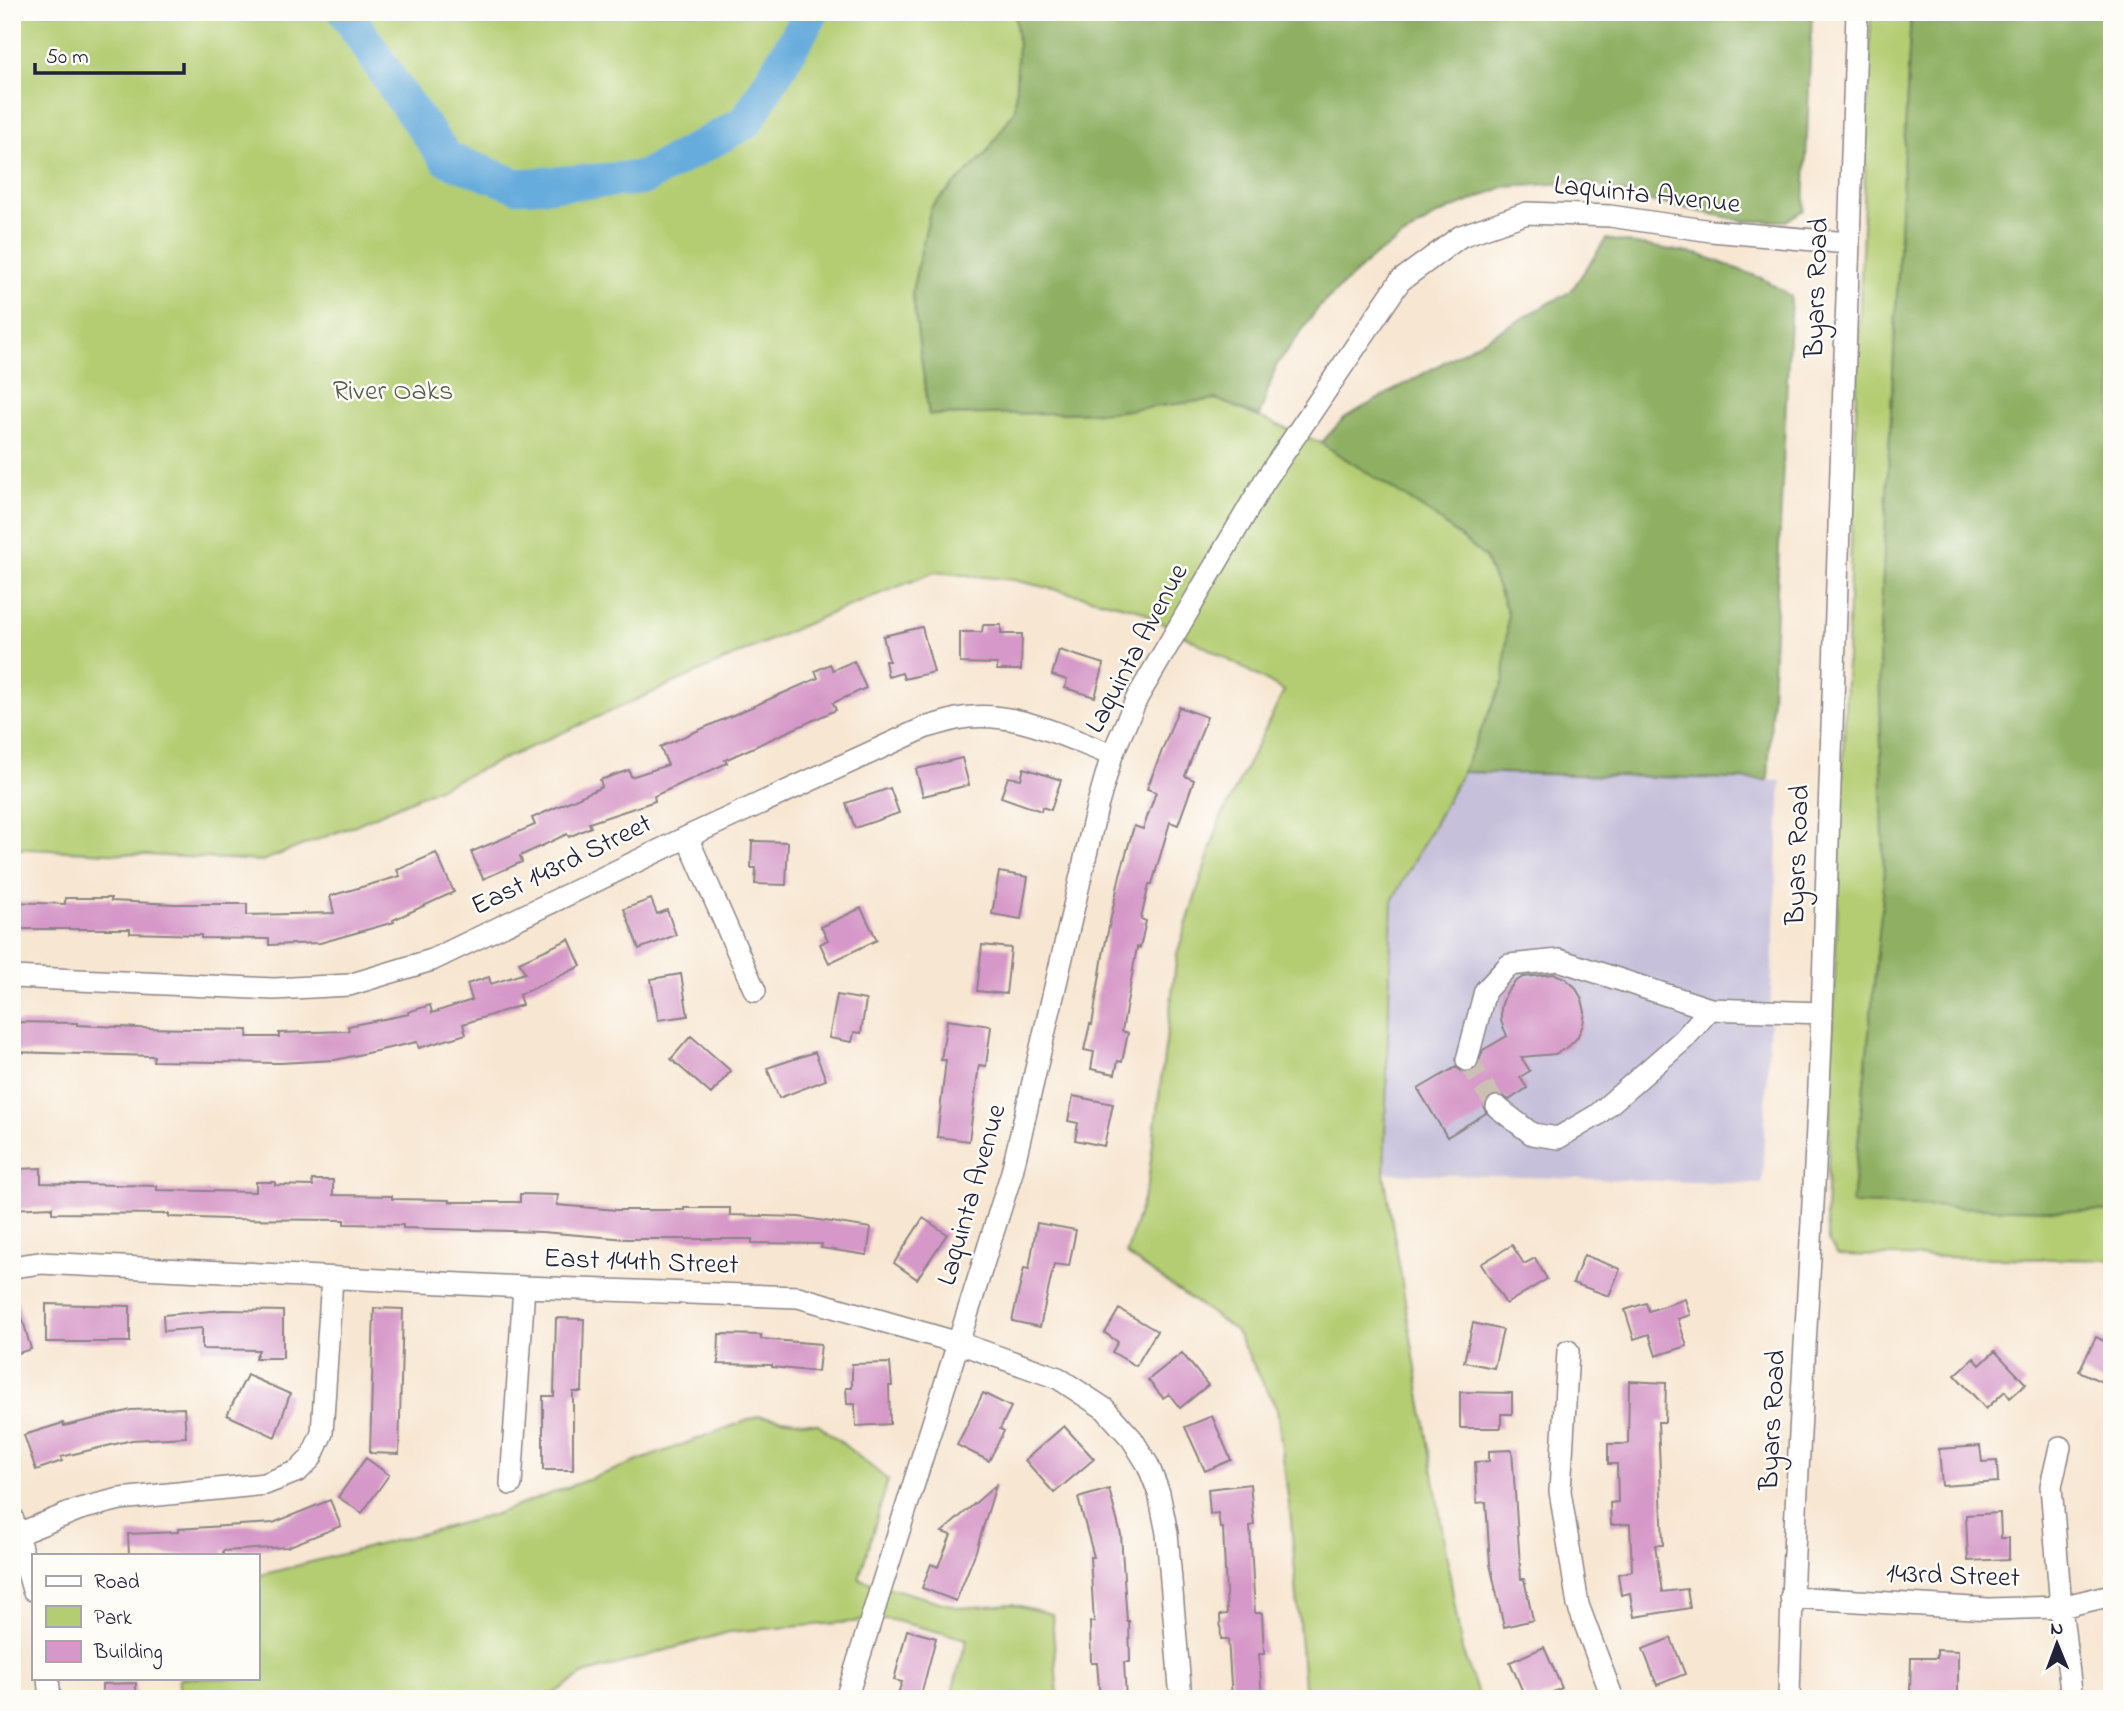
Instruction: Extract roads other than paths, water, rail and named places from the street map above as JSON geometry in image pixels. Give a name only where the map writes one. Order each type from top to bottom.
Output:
[{"type":"street","name":"Byars Road","points":[[1789,1699],[1791,1597],[1811,1268],[1822,1013],[1857,12]]},
{"type":"street","name":"Laquinta Avenue","points":[[846,1699],[1012,1172],[1097,807],[1112,755],[1137,698],[1264,482],[1400,281],[1461,236],[1527,213],[1610,216],[1711,231],[1848,243]]},
{"type":"street","name":"East 143rd Street","points":[[12,977],[274,989],[349,985],[432,960],[687,837],[924,728],[957,719],[991,716],[1025,721],[1112,755]]},
{"type":"street","points":[[687,837],[755,991]]},
{"type":"street","points":[[1467,1060],[1485,991],[1509,965],[1559,960],[1710,1009],[1822,1013]]},
{"type":"street","points":[[1497,1107],[1532,1134],[1558,1138],[1597,1115],[1684,1038],[1710,1009]]},
{"type":"street","name":"East 144th Street","points":[[12,1267],[40,1263],[524,1287],[798,1297],[959,1343],[1058,1378],[1105,1409],[1132,1439],[1148,1465],[1159,1493],[1167,1533],[1181,1699]]},
{"type":"street","points":[[32,1586],[15,1526],[120,1499],[265,1484],[298,1471],[311,1458],[321,1433],[332,1278]]},
{"type":"street","points":[[511,1484],[524,1287]]},
{"type":"street","points":[[1568,1351],[1560,1491],[1578,1605],[1613,1699]]},
{"type":"street","points":[[2060,1447],[2051,1486],[2060,1607],[2072,1699]]},
{"type":"street","name":"143rd Street","points":[[1791,1597],[1989,1609],[2060,1607],[2112,1595]]},
{"type":"street","points":[[48,1680],[50,1699]]},
{"type":"waterway","points":[[346,12],[402,98],[447,159],[518,186],[643,178],[746,122],[812,12]]},
{"type":"tunnel","points":[[1467,1060],[1497,1107]]},
{"type":"park label","name":"River Oaks","points":[[393,392]]}]
